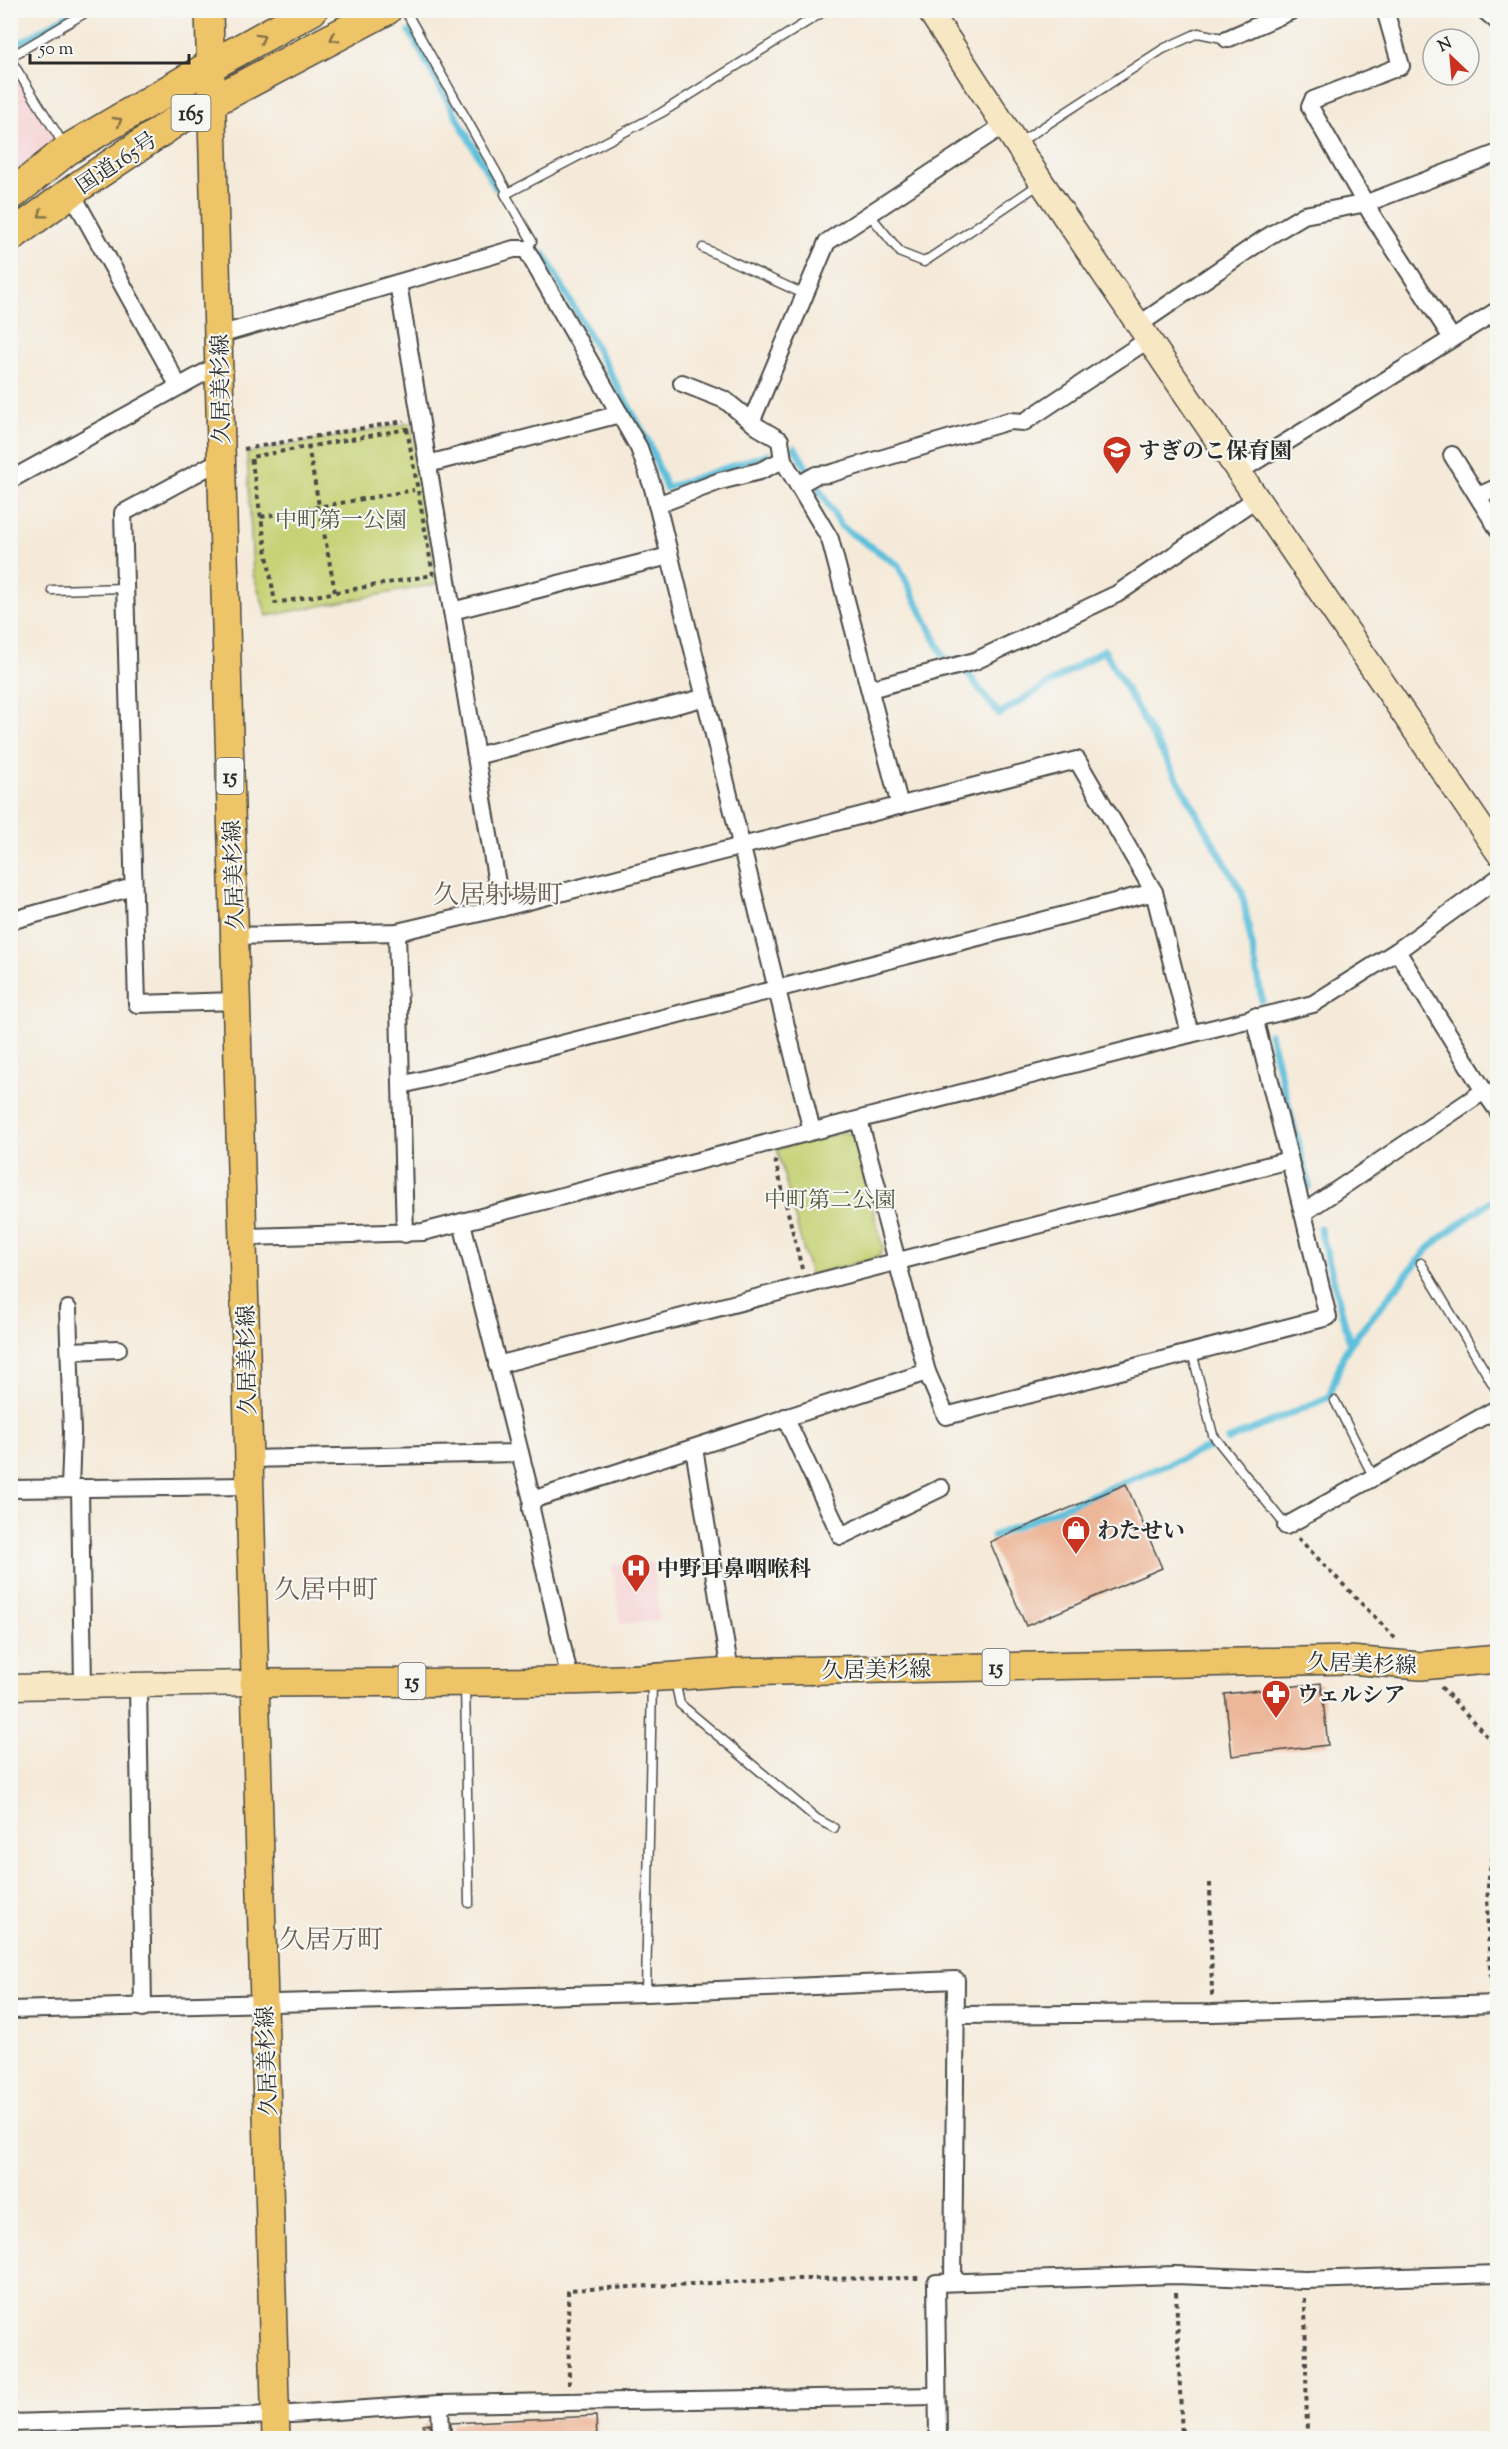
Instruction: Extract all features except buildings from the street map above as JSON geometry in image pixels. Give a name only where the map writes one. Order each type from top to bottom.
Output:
[{"type":"highway","name":"国道165号","points":[[10,196],[67,150],[210,66],[312,10]]},
{"type":"highway","name":"国道165号","points":[[10,237],[71,192],[176,121],[386,10]]},
{"type":"main road","name":"久居美杉線","points":[[208,10],[219,364],[232,455],[235,936],[276,2427]]},
{"type":"main road","name":"久居美杉線","points":[[254,1683],[570,1680],[663,1678],[730,1672],[1337,1660],[1421,1666],[1497,1659]]},
{"type":"street","points":[[929,10],[1042,183],[1497,852]]},
{"type":"street","points":[[1227,39],[1293,10]]},
{"type":"street","points":[[1385,10],[1401,66],[1313,100],[1310,107],[1372,215],[1452,338]]},
{"type":"street","points":[[1484,10],[1497,22]]},
{"type":"street","points":[[752,420],[827,242],[869,214],[1011,135]]},
{"type":"street","points":[[806,481],[1009,421],[1024,422],[1296,219],[1304,215],[1367,203],[1497,153]]},
{"type":"street","points":[[71,192],[178,385]]},
{"type":"street","points":[[219,335],[514,249],[526,249],[639,447],[657,506],[812,1131]]},
{"type":"street","points":[[398,283],[501,908]]},
{"type":"street","points":[[1240,471],[1497,310]]},
{"type":"street","points":[[10,480],[219,364]]},
{"type":"street","points":[[682,383],[725,400],[758,427],[780,440],[783,460],[806,481],[830,538],[900,806]]},
{"type":"street","points":[[428,464],[620,414]]},
{"type":"street","points":[[232,455],[123,513],[136,1004],[237,1001]]},
{"type":"street","points":[[1452,455],[1497,529]]},
{"type":"street","points":[[657,506],[720,481],[760,471],[783,460]]},
{"type":"street","points":[[1478,496],[1497,487]]},
{"type":"street","points":[[870,689],[954,667],[1117,594],[1257,498]]},
{"type":"street","points":[[452,611],[669,556]]},
{"type":"street","points":[[476,756],[703,698]]},
{"type":"street","points":[[235,936],[397,932],[501,908],[1077,760],[1154,892],[1190,1034]]},
{"type":"street","points":[[243,1237],[423,1232],[1254,1017],[1313,1004],[1397,951],[1497,878]]},
{"type":"street","points":[[10,921],[133,887]]},
{"type":"street","points":[[402,1084],[1154,892]]},
{"type":"street","points":[[397,932],[405,1234]]},
{"type":"street","points":[[1397,951],[1497,1111]]},
{"type":"street","points":[[859,1119],[927,1372],[946,1416],[1329,1317],[1254,1017]]},
{"type":"street","points":[[1303,1213],[1484,1091]]},
{"type":"street","points":[[497,1365],[1289,1160]]},
{"type":"street","points":[[462,1222],[532,1500],[531,1509],[570,1680]]},
{"type":"street","points":[[68,1309],[83,1686]]},
{"type":"street","points":[[70,1351],[118,1349]]},
{"type":"street","points":[[532,1500],[927,1372]]},
{"type":"street","points":[[1286,1526],[1497,1408]]},
{"type":"street","points":[[786,1417],[841,1536],[941,1488]]},
{"type":"street","points":[[694,1448],[730,1672]]},
{"type":"street","points":[[249,1459],[520,1454]]},
{"type":"street","points":[[10,1489],[249,1486]]},
{"type":"street","points":[[10,1687],[254,1683]]},
{"type":"street","points":[[138,1685],[143,2008]]},
{"type":"street","points":[[10,2010],[646,1993],[956,1980],[953,2281]]},
{"type":"street","points":[[956,2015],[1212,2013],[1495,2004]]},
{"type":"street","points":[[938,2439],[936,2283],[1175,2276],[1305,2280],[1497,2274]]},
{"type":"street","points":[[10,2423],[276,2427],[440,2404],[937,2396]]},
{"type":"street","points":[[440,2404],[441,2439]]},
{"type":"lane","points":[[67,150],[10,58],[90,10]]},
{"type":"lane","points":[[405,10],[508,192]]},
{"type":"lane","points":[[526,249],[532,242],[505,194],[661,112],[826,10]]},
{"type":"lane","points":[[1011,135],[1163,49],[1198,33],[1227,39]]},
{"type":"lane","points":[[869,214],[901,254],[924,261],[1042,183]]},
{"type":"lane","points":[[703,248],[806,295]]},
{"type":"lane","points":[[52,590],[125,588]]},
{"type":"lane","points":[[1421,1263],[1497,1393]]},
{"type":"lane","points":[[1192,1352],[1213,1435],[1286,1526]]},
{"type":"lane","points":[[1335,1401],[1373,1476]]},
{"type":"lane","points":[[663,1678],[680,1704],[817,1819],[834,1828]]},
{"type":"lane","points":[[646,1993],[663,1678]]},
{"type":"lane","points":[[465,1681],[469,1903]]},
{"type":"path","points":[[232,455],[420,418]]},
{"type":"path","points":[[407,429],[418,489],[433,575],[275,603],[251,457],[407,429]]},
{"type":"path","points":[[309,447],[335,592]]},
{"type":"path","points":[[261,517],[418,489]]},
{"type":"path","points":[[770,1142],[807,1286]]},
{"type":"path","points":[[1286,1526],[1497,1748]]},
{"type":"path","points":[[1495,2004],[1488,1895],[1492,1856],[1497,1842]]},
{"type":"path","points":[[1210,1883],[1212,2013]]},
{"type":"path","points":[[1175,2276],[1182,2439]]},
{"type":"path","points":[[569,2402],[568,2290],[882,2277],[922,2278],[936,2283]]},
{"type":"path","points":[[1305,2280],[1307,2439]]},
{"type":"shaded area","points":[[10,54],[67,150],[10,192]]},
{"type":"shaded area","name":"中野耳鼻咽喉科","points":[[653,1562],[659,1620],[621,1624],[612,1565]]},
{"type":"green space","name":"中町第一公園","points":[[411,423],[437,584],[267,616],[253,574],[247,453]]},
{"type":"green space","name":"中町第二公園","points":[[844,1132],[854,1136],[883,1248],[879,1257],[810,1275],[777,1149]]},
{"type":"waterway","points":[[10,49],[77,10]]},
{"type":"waterway","points":[[410,32],[496,188]]},
{"type":"waterway","points":[[544,254],[649,443],[666,488],[768,454]]},
{"type":"waterway","points":[[795,448],[841,526],[898,565],[944,657],[968,674],[999,714],[1104,650],[1242,893],[1262,1000]]},
{"type":"waterway","points":[[1270,1034],[1309,1186]]},
{"type":"waterway","points":[[1228,1440],[1329,1397],[1343,1356],[1350,1344],[1426,1251],[1498,1196]]},
{"type":"waterway","points":[[1320,1228],[1350,1344]]},
{"type":"waterway","points":[[993,1536],[1212,1446]]},
{"type":"place","name":"すぎのこ保育園","points":[[1117,476]]},
{"type":"place","name":"わたせい","points":[[1076,1556]]},
{"type":"place","name":"中野耳鼻咽喉科","points":[[636,1594]]},
{"type":"place","name":"ウェルシア","points":[[1276,1720]]},
{"type":"district","name":"久居射場町","points":[[498,894]]},
{"type":"district","name":"久居中町","points":[[326,1589]]},
{"type":"district","name":"久居万町","points":[[331,1939]]}]
